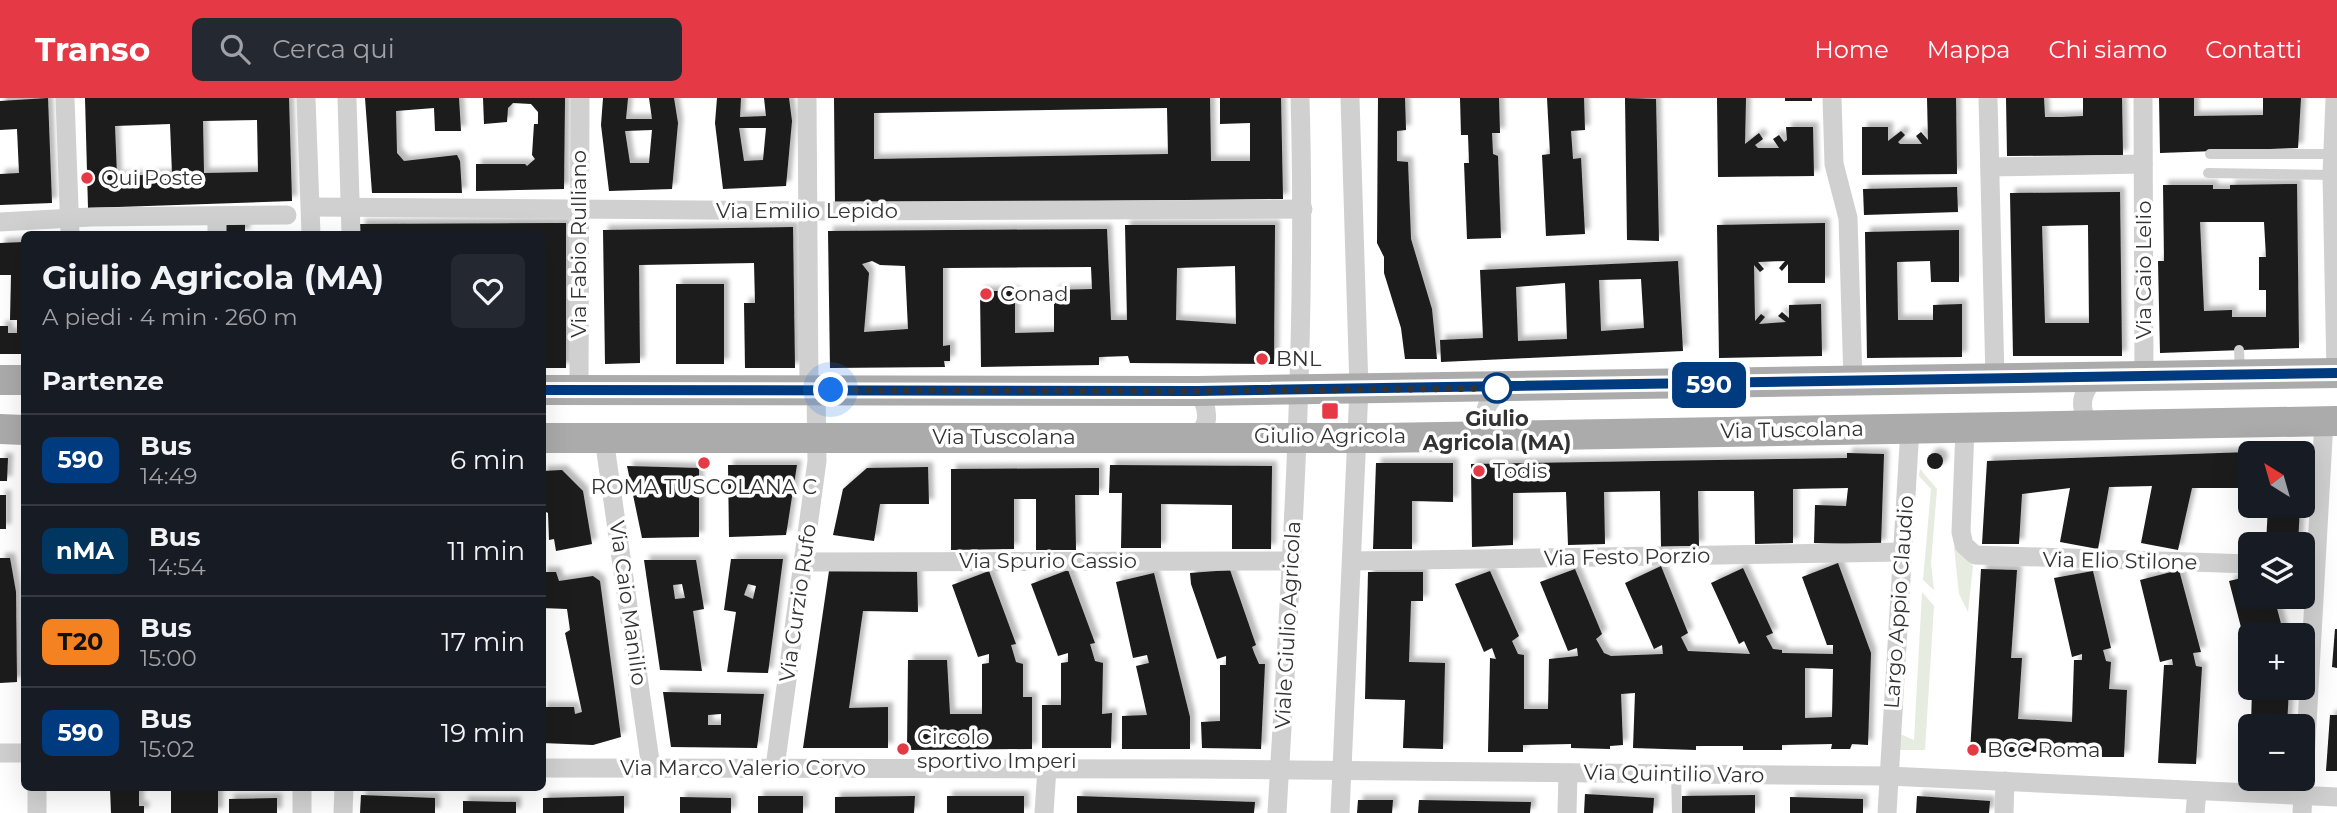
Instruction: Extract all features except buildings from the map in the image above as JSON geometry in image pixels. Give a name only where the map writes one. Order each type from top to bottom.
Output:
[{"type":"main road","points":[[546,390],[1197,391],[1507,388],[2144,375],[2240,362],[2336,373]]},
{"type":"main road","points":[[0,380],[21,380]]},
{"type":"main road","name":"Via Tuscolana","points":[[546,438],[1357,438],[2331,421]]},
{"type":"main road","points":[[0,429],[21,430]]},
{"type":"street","points":[[65,98],[70,226]]},
{"type":"street","points":[[306,98],[311,231]]},
{"type":"street","points":[[347,98],[351,231]]},
{"type":"street","name":"Via Fabio Rulliano","points":[[579,391],[580,98]]},
{"type":"street","points":[[807,98],[806,211],[816,438]]},
{"type":"street","points":[[1299,437],[1303,209],[1300,98]]},
{"type":"street","points":[[1340,813],[1359,388],[1350,98]]},
{"type":"street","points":[[1832,98],[1834,164],[1848,218],[1853,381]]},
{"type":"street","points":[[1989,98],[1995,378]]},
{"type":"street","name":"Via Caio Lelio","points":[[2143,98],[2144,375]]},
{"type":"street","points":[[2335,98],[2332,175],[2335,199],[2336,373]]},
{"type":"street","points":[[1990,167],[2143,164]]},
{"type":"street","name":"Via Emilio Lepido","points":[[312,207],[806,211],[1303,209]]},
{"type":"street","points":[[0,222],[70,226],[217,225],[288,215]]},
{"type":"street","points":[[2089,426],[2081,408],[2081,399],[2096,376]]},
{"type":"street","points":[[1495,435],[1486,423],[1484,410],[1493,397],[1507,388]]},
{"type":"street","points":[[1193,436],[1203,429],[1207,418],[1205,405],[1197,391]]},
{"type":"street","points":[[2315,532],[2331,421]]},
{"type":"street","name":"Largo Appio Claudio","points":[[1886,813],[1910,428]]},
{"type":"street","name":"Via Elio Stilone","points":[[1965,428],[1962,539],[1975,555],[1990,558],[2238,564]]},
{"type":"street","name":"Viale Giulio Agricola","points":[[1277,813],[1299,437]]},
{"type":"street","name":"Via Caio Manilio","points":[[604,438],[651,768]]},
{"type":"street","name":"Via Curzio Rufo","points":[[775,767],[805,562],[817,461],[816,438]]},
{"type":"street","name":"Via Festo Porzio","points":[[1352,561],[1902,552]]},
{"type":"street","name":"Via Spurio Cassio","points":[[805,562],[1291,561]]},
{"type":"street","points":[[2303,804],[2309,609]]},
{"type":"street","points":[[0,753],[21,753]]},
{"type":"street","name":"Via Marco Valerio Corvo","points":[[546,768],[1280,770]]},
{"type":"street","points":[[1044,813],[1047,768]]},
{"type":"street","name":"Via Quintilio Varo","points":[[1280,770],[1888,776],[2197,791]]},
{"type":"street","points":[[1567,813],[1568,773]]},
{"type":"street","points":[[2004,813],[2005,781]]},
{"type":"street","points":[[37,791],[37,813]]},
{"type":"street","points":[[302,791],[302,813]]},
{"type":"street","points":[[343,813],[344,791]]},
{"type":"street","points":[[2195,813],[2197,791],[2303,804],[2337,797]]},
{"type":"lane","points":[[2210,154],[2332,154]]},
{"type":"lane","points":[[2207,173],[2332,175]]},
{"type":"lane","points":[[1676,774],[1677,813]]},
{"type":"shaded area","points":[[1920,469],[1937,489],[1931,563],[1934,590],[1923,580],[1931,489],[1919,476]]},
{"type":"shaded area","points":[[1954,547],[1973,566],[1968,612],[1959,594]]},
{"type":"shaded area","points":[[1922,592],[1934,606],[1925,750],[1898,750],[1900,734],[1914,740]]},
{"type":"bus line","name":"590","points":[[546,390],[1332,390],[2337,373]]},
{"type":"place","name":"Qui Poste","points":[[87,178]]},
{"type":"place","name":"Conad","points":[[986,294]]},
{"type":"place","name":"BNL","points":[[1262,359]]},
{"type":"place","name":"Giulio Agricola (MA)","points":[[1497,388]]},
{"type":"place","name":"Giulio Agricola","points":[[1330,411]]},
{"type":"place","name":"ROMA TUSCOLANA C","points":[[704,463]]},
{"type":"place","name":"Todis","points":[[1479,471]]},
{"type":"place","name":"Circolo sportivo Imperi","points":[[903,749]]},
{"type":"place","name":"BCC Roma","points":[[1973,750]]},
{"type":"route","points":[[831,390],[1197,391],[1359,388],[1507,388],[1501,391],[1497,388]]}]
